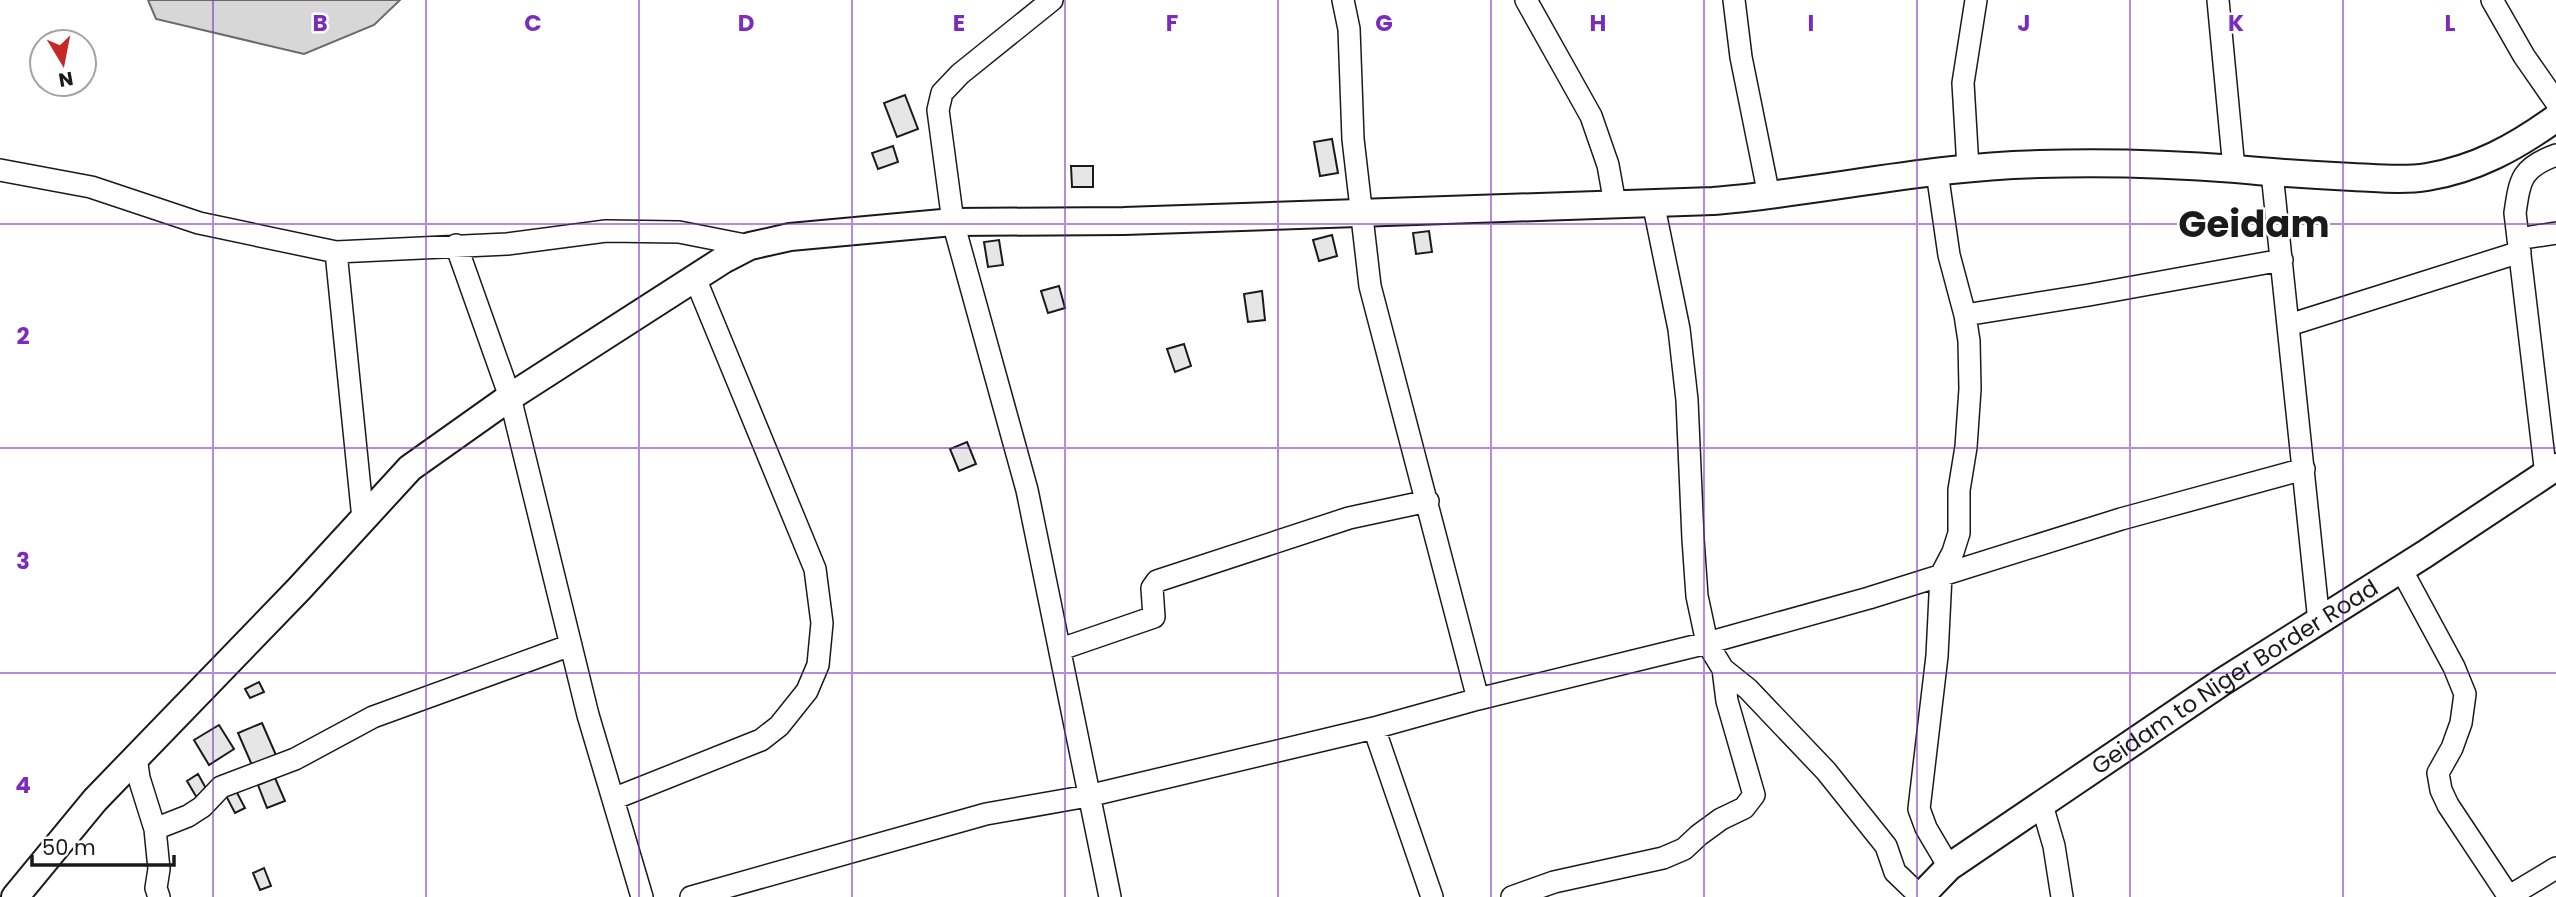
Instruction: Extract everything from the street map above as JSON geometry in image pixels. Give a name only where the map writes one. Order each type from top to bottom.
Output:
[{"type":"main road","points":[[15,897],[37,885],[94,800],[411,468],[510,397],[723,260],[750,246],[790,237],[953,222],[1124,221],[1713,201],[1769,196],[1968,168],[2038,164],[2137,163],[2392,179],[2425,177],[2492,159],[2556,118]]},
{"type":"main road","name":"Geidam to Niger Border Road","points":[[1920,897],[1949,867],[2221,682],[2319,622],[2551,471]]},
{"type":"street","points":[[1052,0],[960,75],[942,93],[938,110],[953,222],[1027,491],[1110,897]]},
{"type":"street","points":[[1343,0],[1349,29],[1353,139],[1370,286],[1478,699]]},
{"type":"street","points":[[1526,0],[1591,116],[1608,165],[1615,204]]},
{"type":"street","points":[[1734,0],[1741,57],[1769,196]]},
{"type":"street","points":[[1968,168],[1963,83],[1976,0]]},
{"type":"street","points":[[2218,0],[2234,169]]},
{"type":"street","points":[[2493,0],[2524,56],[2556,102]]},
{"type":"street","points":[[2551,471],[2515,213],[2519,186],[2525,171],[2556,155]]},
{"type":"street","points":[[0,170],[90,187],[199,223],[337,252],[507,244],[606,231],[678,232],[750,246]]},
{"type":"street","points":[[1937,172],[1949,255],[1965,314],[1969,341],[1970,389],[1966,447],[1959,490],[1959,533],[1941,575],[1937,656],[1919,809],[1926,828],[1949,867]]},
{"type":"street","points":[[2272,173],[2319,622]]},
{"type":"street","points":[[1653,202],[1679,329],[1686,388],[1696,584],[1707,643],[1723,669],[1748,689],[1826,771],[1886,846],[1895,872],[1920,897]]},
{"type":"street","points":[[2289,325],[2556,233]]},
{"type":"street","points":[[456,246],[510,397],[587,715],[642,897]]},
{"type":"street","points":[[337,252],[363,519]]},
{"type":"street","points":[[1965,314],[2090,295],[2282,260]]},
{"type":"street","points":[[612,799],[761,740],[779,726],[807,691],[818,664],[822,623],[815,569],[695,278]]},
{"type":"street","points":[[691,897],[986,814],[1088,796],[1374,728],[1478,699],[1707,643],[1869,598],[2121,519],[2304,469]]},
{"type":"street","points":[[1061,649],[1154,617],[1152,588],[1157,581],[1349,518],[1427,501]]},
{"type":"street","points":[[2401,569],[2454,667],[2465,694],[2461,723],[2452,748],[2438,773],[2441,790],[2448,805],[2509,897],[2556,868]]},
{"type":"street","points":[[155,829],[188,816],[208,802],[221,787],[295,759],[373,717],[571,645]]},
{"type":"street","points":[[1512,897],[1554,882],[1663,858],[1684,849],[1699,835],[1744,808],[1754,795],[1727,701],[1723,669]]},
{"type":"street","points":[[1374,728],[1432,897]]},
{"type":"street","points":[[136,757],[139,778],[155,829],[159,869],[156,888],[159,897]]},
{"type":"street","points":[[2042,805],[2054,846],[2062,897]]},
{"type":"shaded area","points":[[148,0],[400,0],[374,25],[304,54],[156,19]]},
{"type":"building","points":[[905,95],[918,129],[897,137],[884,103]]},
{"type":"building","points":[[1332,139],[1338,173],[1320,176],[1314,142]]},
{"type":"building","points":[[893,146],[898,162],[878,169],[872,153]]},
{"type":"building","points":[[1071,166],[1093,166],[1093,187],[1072,187]]},
{"type":"building","points":[[1429,231],[1432,252],[1416,254],[1413,233]]},
{"type":"building","points":[[1332,235],[1337,256],[1319,261],[1313,240]]},
{"type":"building","points":[[999,240],[1003,265],[988,267],[984,242]]},
{"type":"building","points":[[1059,286],[1065,308],[1048,313],[1041,291]]},
{"type":"building","points":[[1262,291],[1265,320],[1248,322],[1244,294]]},
{"type":"building","points":[[1184,344],[1191,366],[1175,372],[1167,349]]},
{"type":"building","points":[[967,442],[976,464],[959,471],[950,449]]},
{"type":"building","points":[[259,682],[264,692],[250,698],[245,689]]},
{"type":"building","points":[[262,723],[279,762],[255,772],[238,733]]},
{"type":"building","points":[[219,725],[234,749],[209,765],[194,740]]},
{"type":"building","points":[[198,774],[208,792],[197,798],[187,781]]},
{"type":"building","points":[[275,778],[285,801],[267,808],[258,785]]},
{"type":"building","points":[[233,785],[245,808],[235,813],[223,790]]},
{"type":"building","points":[[264,868],[271,886],[260,890],[253,873]]},
{"type":"district","name":"Geidam","points":[[2254,224]]}]
